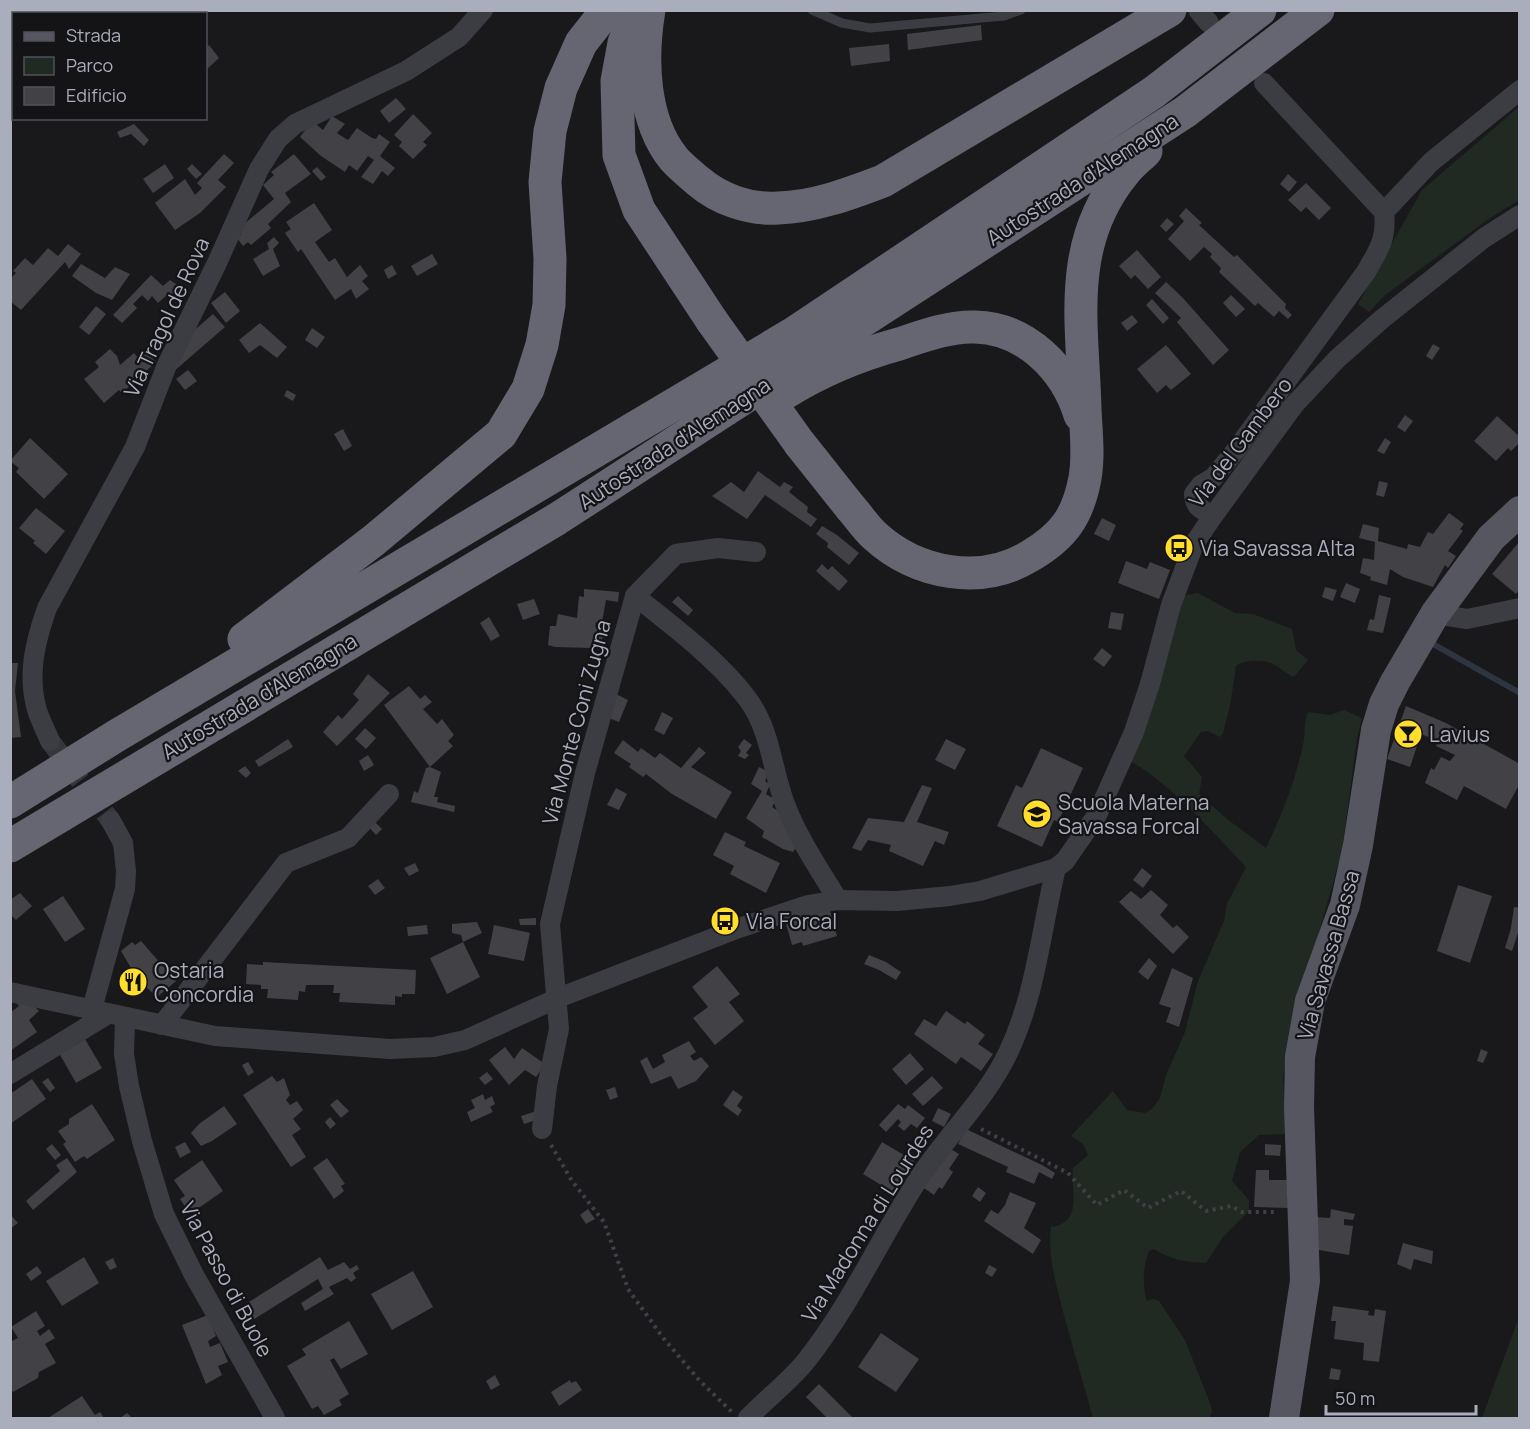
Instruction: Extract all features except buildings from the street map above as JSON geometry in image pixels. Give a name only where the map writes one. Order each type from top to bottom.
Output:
[{"type":"highway","points":[[116,736],[373,541],[501,434],[528,389],[542,345],[549,305],[550,259],[545,182],[550,131],[561,88],[581,43],[607,10]]},
{"type":"highway","points":[[636,10],[624,43],[617,81],[619,155],[639,210],[712,321],[800,444],[874,536],[900,554],[928,567],[958,573],[988,572],[1018,564],[1044,548],[1066,528],[1078,505],[1085,476],[1086,437],[1080,340],[1080,293],[1089,242],[1109,195],[1124,173],[1185,112]]},
{"type":"highway","points":[[649,10],[645,54],[649,98],[660,137],[674,159],[710,191],[739,204],[776,209],[808,205],[846,195],[883,180],[1170,10]]},
{"type":"highway","name":"Autostrada d'Alemagna","points":[[10,802],[116,736],[794,333],[1154,92],[1260,10]]},
{"type":"highway","name":"Autostrada d'Alemagna","points":[[10,846],[556,519],[1185,112],[1318,10]]},
{"type":"highway","points":[[556,519],[661,471],[793,388],[861,355],[929,334],[959,328],[974,326],[992,328],[1010,333],[1034,347],[1068,385],[1076,400],[1086,437]]},
{"type":"main road","name":"Via Savassa Bassa","points":[[1284,1419],[1305,1281],[1299,1081],[1303,1036],[1310,1000],[1345,905],[1358,845],[1376,730],[1384,704],[1404,665],[1435,614],[1491,538],[1520,511]]},
{"type":"street","name":"Via Tragol de Rova","points":[[50,741],[37,711],[33,686],[35,645],[47,608],[135,447],[167,365],[217,263],[259,169],[278,139],[296,124],[406,71],[459,37],[483,10]]},
{"type":"street","points":[[1213,516],[1198,508],[1194,494],[1213,478],[1236,450],[1366,272],[1378,251],[1386,230],[1384,212],[1264,83]]},
{"type":"street","points":[[1384,212],[1431,162],[1520,90]]},
{"type":"street","name":"Via del Gambero","points":[[1056,868],[1065,861],[1097,815],[1134,732],[1150,684],[1171,605],[1190,554],[1213,516],[1294,405],[1337,359],[1484,238],[1520,215]]},
{"type":"street","name":"Via Monte Coni Zugna","points":[[542,1130],[547,1086],[559,1029],[550,924],[585,773],[635,596],[676,554],[718,548],[756,552]]},
{"type":"street","points":[[635,596],[678,630],[728,676],[750,702],[771,748],[785,803],[807,850],[838,900]]},
{"type":"street","points":[[1435,614],[1467,619],[1520,608]]},
{"type":"street","points":[[162,1025],[286,863],[348,838],[389,794]]},
{"type":"street","points":[[108,1013],[126,871],[123,843],[111,821]]},
{"type":"street","points":[[10,992],[215,1036],[390,1048],[434,1047],[465,1040],[558,998],[739,928],[808,905],[838,900],[897,901],[950,896],[980,891],[1056,868]]},
{"type":"street","name":"Via Madonna di Lourdes","points":[[748,1419],[805,1362],[844,1307],[920,1177],[945,1140],[981,1099],[1008,1054],[1025,1010],[1038,964],[1056,868]]},
{"type":"street","points":[[10,1074],[108,1013]]},
{"type":"street","name":"Via Passo di Buole","points":[[108,1013],[124,1054],[142,1141],[164,1214],[194,1275],[275,1419]]},
{"type":"lane","points":[[812,10],[842,23],[870,28],[1004,16],[1021,10]]},
{"type":"path","points":[[964,1120],[1068,1173],[1097,1205],[1124,1190],[1148,1208],[1181,1191],[1206,1211],[1231,1206],[1242,1212],[1304,1212]]},
{"type":"path","points":[[542,1130],[572,1181],[604,1222],[628,1289],[664,1340],[700,1381],[739,1419]]},
{"type":"green space","points":[[11,10],[32,11],[12,12],[11,74]]},
{"type":"green space","points":[[1519,107],[1519,200],[1490,218],[1385,295],[1369,312],[1358,304],[1422,190]]},
{"type":"green space","points":[[1198,593],[1235,613],[1253,614],[1292,629],[1296,650],[1308,660],[1294,677],[1264,661],[1248,661],[1236,666],[1223,733],[1220,737],[1208,731],[1201,732],[1184,756],[1202,777],[1199,794],[1227,819],[1266,848],[1283,810],[1296,772],[1308,712],[1330,715],[1344,710],[1362,718],[1357,738],[1342,851],[1294,1021],[1286,1059],[1283,1077],[1286,1134],[1259,1135],[1240,1152],[1232,1181],[1249,1200],[1249,1211],[1223,1237],[1206,1263],[1179,1260],[1154,1249],[1149,1251],[1145,1263],[1144,1282],[1147,1301],[1153,1299],[1159,1301],[1185,1340],[1212,1411],[1209,1418],[1093,1418],[1059,1297],[1050,1239],[1051,1227],[1068,1219],[1072,1212],[1073,1168],[1088,1155],[1083,1144],[1071,1136],[1113,1091],[1127,1110],[1145,1113],[1152,1109],[1160,1098],[1166,1075],[1185,1032],[1198,981],[1224,921],[1227,904],[1246,867],[1176,795],[1129,760],[1144,730],[1158,692],[1182,596]]},
{"type":"green space","points":[[1519,1317],[1519,1418],[1482,1418]]},
{"type":"waterway","points":[[1433,644],[1520,693]]},
{"type":"tunnel","points":[[50,741],[111,821]]},
{"type":"place","name":"Via Savassa Alta","points":[[1179,548]]},
{"type":"place","name":"Lavius","points":[[1408,734]]},
{"type":"place","name":"Scuola Materna Savassa Forcal","points":[[1037,814]]},
{"type":"place","name":"Via Forcal","points":[[725,921]]},
{"type":"place","name":"Ostaria Concordia","points":[[133,982]]}]
